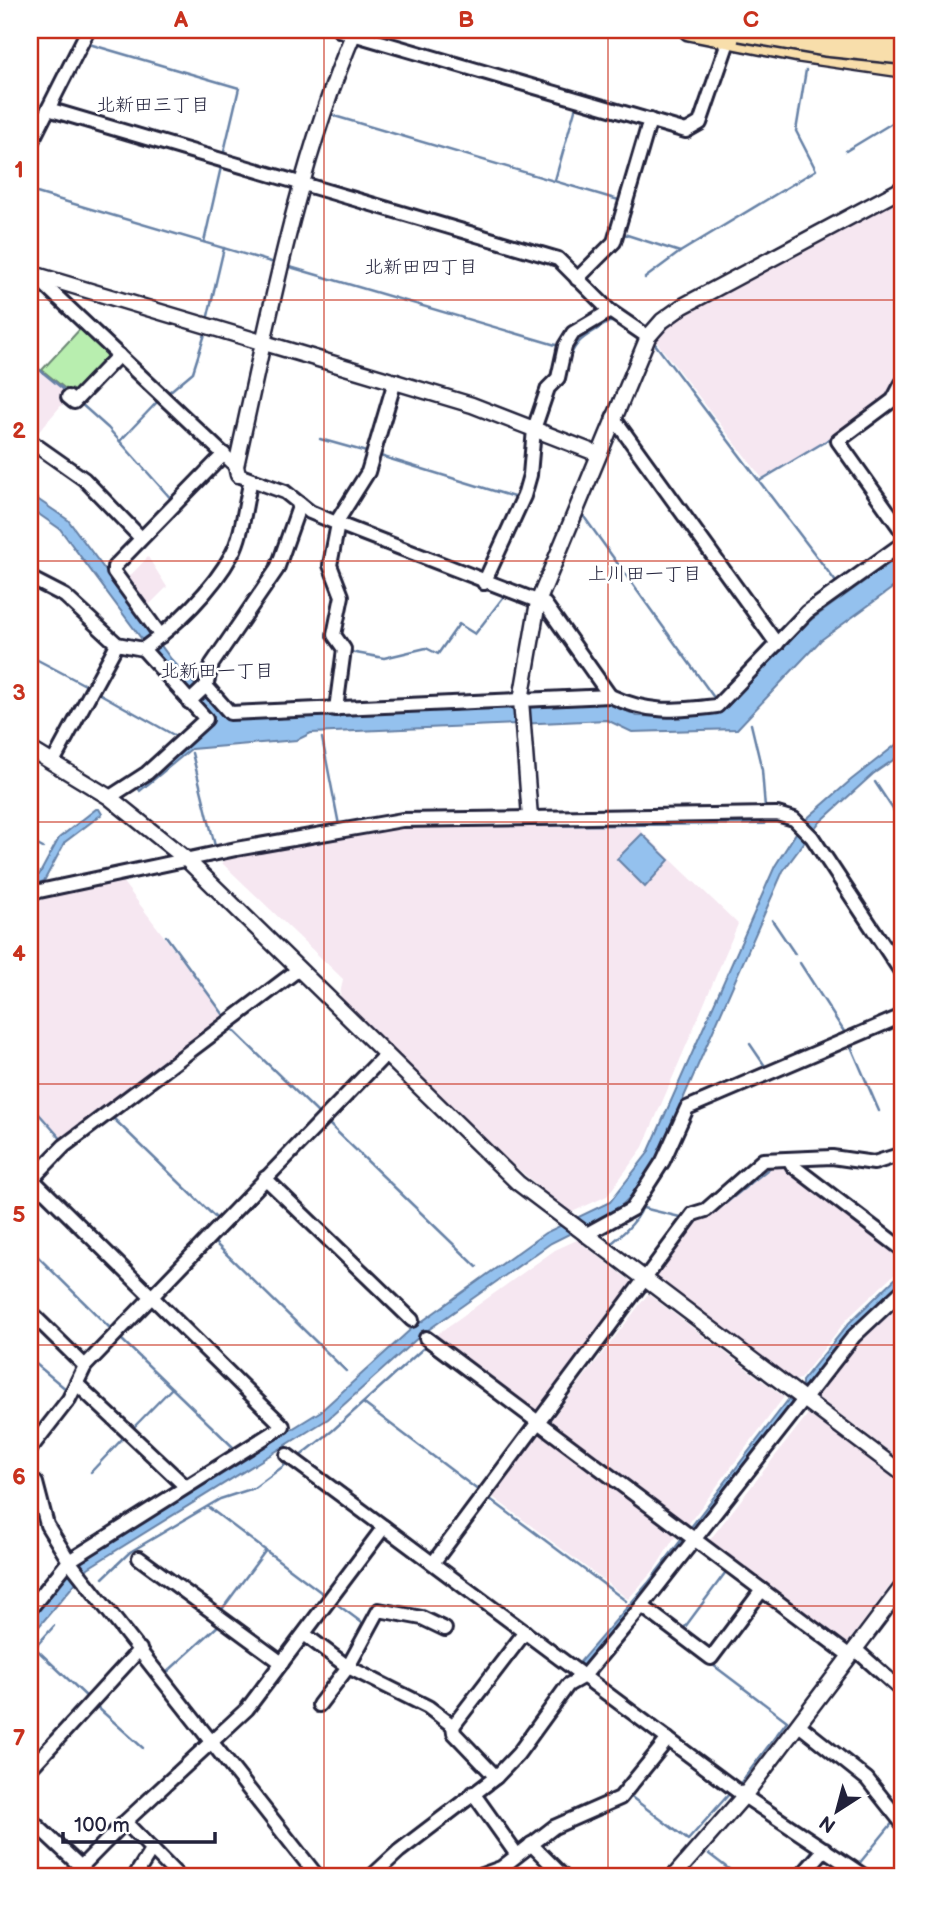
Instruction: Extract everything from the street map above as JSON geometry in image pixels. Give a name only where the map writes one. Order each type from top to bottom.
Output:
[{"type":"highway","points":[[830,30],[902,38]]},
{"type":"highway","points":[[734,34],[902,53]]},
{"type":"main road","points":[[689,30],[734,34],[799,52],[902,67]]},
{"type":"street","points":[[30,145],[88,30]]},
{"type":"street","points":[[799,52],[841,30]]},
{"type":"street","points":[[144,648],[160,637],[206,590],[233,552],[242,474],[264,344],[302,184],[349,31],[687,131],[700,123],[734,34]]},
{"type":"street","points":[[48,109],[558,260],[610,312],[648,337]]},
{"type":"street","points":[[577,279],[614,242],[650,120]]},
{"type":"street","points":[[530,817],[521,702],[538,602],[648,337],[662,321],[683,306],[902,189]]},
{"type":"street","points":[[31,274],[472,405],[598,454]]},
{"type":"street","points":[[31,274],[224,454],[242,474],[285,492],[300,504],[337,524],[484,583],[545,604],[610,696]]},
{"type":"street","points":[[484,583],[499,543],[524,496],[530,475],[534,429],[548,388],[558,377],[565,346],[573,333],[610,312]]},
{"type":"street","points":[[68,397],[74,402],[119,355]]},
{"type":"street","points":[[336,709],[344,649],[334,635],[342,596],[330,565],[337,524],[368,472],[395,381]]},
{"type":"street","points":[[902,383],[893,400],[838,441],[902,531]]},
{"type":"street","points":[[613,417],[777,644]]},
{"type":"street","points":[[30,441],[84,479],[141,537]]},
{"type":"street","points":[[160,637],[114,572],[114,567],[224,454]]},
{"type":"street","points":[[189,702],[206,686],[212,664],[277,569],[300,504]]},
{"type":"street","points":[[206,686],[230,713],[610,696],[638,709],[717,706],[807,612],[902,544]]},
{"type":"street","points":[[30,578],[65,596],[117,644],[144,648],[206,719],[146,773],[110,797]]},
{"type":"street","points":[[53,762],[117,644]]},
{"type":"street","points":[[30,749],[110,797],[186,859],[518,1183],[902,1473]]},
{"type":"street","points":[[30,892],[186,859],[402,820],[777,814],[798,822],[812,837],[902,973]]},
{"type":"street","points":[[30,1608],[71,1563],[185,1486],[283,1426],[30,1179],[64,1146],[299,969]]},
{"type":"street","points":[[583,1234],[632,1209],[663,1161],[687,1108],[902,1016]]},
{"type":"street","points":[[30,1449],[78,1385],[85,1366],[386,1054]]},
{"type":"street","points":[[433,1563],[693,1214],[706,1209],[763,1160],[832,1157],[874,1163],[902,1154]]},
{"type":"street","points":[[789,1159],[793,1166],[902,1249]]},
{"type":"street","points":[[265,1178],[412,1320]]},
{"type":"street","points":[[372,1876],[399,1851],[496,1777],[518,1754],[568,1685],[584,1676],[642,1606],[691,1538],[854,1336],[902,1291]]},
{"type":"street","points":[[30,1312],[85,1366]]},
{"type":"street","points":[[426,1338],[762,1591],[902,1690]]},
{"type":"street","points":[[78,1385],[185,1486]]},
{"type":"street","points":[[287,1455],[744,1796],[864,1876]]},
{"type":"street","points":[[30,1476],[36,1483],[47,1525],[71,1563],[317,1876]]},
{"type":"street","points":[[30,1819],[77,1872],[125,1822],[247,1709],[384,1527]]},
{"type":"street","points":[[139,1558],[282,1663]]},
{"type":"street","points":[[674,1876],[744,1796],[902,1587]]},
{"type":"street","points":[[642,1606],[711,1658],[762,1591]]},
{"type":"street","points":[[319,1705],[348,1667],[379,1610],[422,1618],[444,1629]]},
{"type":"street","points":[[453,1726],[524,1632]]},
{"type":"street","points":[[304,1634],[348,1667],[428,1707],[453,1726],[454,1733],[496,1777]]},
{"type":"street","points":[[30,1769],[140,1649]]},
{"type":"street","points":[[799,1725],[867,1779],[900,1814]]},
{"type":"street","points":[[479,1876],[501,1868],[554,1827],[620,1798],[668,1739]]},
{"type":"street","points":[[473,1793],[517,1855]]},
{"type":"street","points":[[125,1822],[178,1876]]},
{"type":"street","points":[[531,1844],[563,1876]]},
{"type":"street","points":[[135,1876],[152,1849]]},
{"type":"street","points":[[801,1876],[825,1849]]},
{"type":"shaded area","points":[[902,195],[902,375],[896,379],[887,397],[830,438],[762,478],[655,340],[677,317]]},
{"type":"shaded area","points":[[30,362],[70,395],[30,442]]},
{"type":"shaded area","points":[[148,557],[167,587],[146,608],[125,581]]},
{"type":"shaded area","points":[[536,822],[537,826],[635,825],[738,924],[643,1147],[607,1196],[570,1213],[511,1163],[339,1000],[343,979],[222,863],[225,856],[407,823]]},
{"type":"shaded area","points":[[119,877],[225,1017],[62,1139],[30,1102],[30,896]]},
{"type":"shaded area","points":[[788,1167],[902,1253],[902,1267],[847,1319],[800,1379],[794,1381],[657,1277],[656,1272],[692,1223],[711,1216],[767,1168]]},
{"type":"shaded area","points":[[577,1240],[632,1282],[632,1287],[541,1411],[532,1412],[433,1337],[555,1250]]},
{"type":"shaded area","points":[[648,1294],[784,1397],[686,1527],[551,1425],[551,1420]]},
{"type":"shaded area","points":[[902,1295],[902,1461],[815,1395],[857,1339]]},
{"type":"shaded area","points":[[808,1414],[902,1484],[902,1570],[846,1645],[839,1645],[710,1547],[709,1541]]},
{"type":"shaded area","points":[[541,1430],[678,1532],[654,1570],[628,1599],[489,1494]]},
{"type":"green space","points":[[82,327],[110,352],[110,358],[73,395],[42,370]]},
{"type":"water","points":[[30,494],[68,520],[171,659],[227,719],[610,703],[637,716],[685,717],[721,713],[808,622],[902,554],[902,581],[821,640],[737,729],[632,732],[607,720],[311,733],[297,740],[191,749],[140,791],[137,787],[214,721],[164,669],[60,529],[30,508]]},
{"type":"water","points":[[902,740],[902,754],[873,774],[818,824],[783,871],[659,1154],[633,1194],[617,1210],[551,1243],[421,1335],[328,1419],[88,1568],[30,1637],[30,1620],[79,1561],[321,1411],[410,1330],[545,1233],[610,1202],[648,1153],[775,866],[803,822]]},
{"type":"water","points":[[96,809],[102,814],[65,842],[44,881],[30,887],[30,879],[39,875],[59,838]]},
{"type":"water","points":[[767,820],[764,824],[537,826],[536,822]]},
{"type":"water","points":[[642,834],[669,860],[645,887],[617,859]]},
{"type":"water","points":[[902,1272],[902,1286],[806,1388],[802,1385],[802,1381],[849,1323]]},
{"type":"water","points":[[788,1400],[793,1403],[792,1407],[653,1588],[585,1667],[578,1664],[648,1583]]},
{"type":"waterway","points":[[366,31],[440,53]]},
{"type":"waterway","points":[[89,44],[239,88],[223,156]]},
{"type":"waterway","points":[[645,278],[680,252],[816,170],[796,131],[806,70]]},
{"type":"waterway","points":[[555,180],[576,106]]},
{"type":"waterway","points":[[331,115],[622,201]]},
{"type":"waterway","points":[[846,151],[902,117]]},
{"type":"waterway","points":[[204,242],[221,167]]},
{"type":"waterway","points":[[30,191],[271,262]]},
{"type":"waterway","points":[[633,204],[624,234],[680,252]]},
{"type":"waterway","points":[[208,316],[224,248]]},
{"type":"waterway","points":[[290,267],[559,346]]},
{"type":"waterway","points":[[566,369],[581,340],[613,322]]},
{"type":"waterway","points":[[168,393],[193,372],[205,334]]},
{"type":"waterway","points":[[655,344],[836,582]]},
{"type":"waterway","points":[[30,362],[68,393]]},
{"type":"waterway","points":[[890,392],[902,376]]},
{"type":"waterway","points":[[120,441],[159,400]]},
{"type":"waterway","points":[[80,403],[108,428],[173,501]]},
{"type":"waterway","points":[[761,480],[836,435]]},
{"type":"waterway","points":[[320,439],[370,453]]},
{"type":"waterway","points":[[377,455],[517,498]]},
{"type":"waterway","points":[[582,514],[715,699]]},
{"type":"waterway","points":[[349,654],[350,652],[384,658],[426,648],[438,654],[459,624],[475,634],[505,595]]},
{"type":"waterway","points":[[30,656],[89,687]]},
{"type":"waterway","points":[[95,691],[181,739]]},
{"type":"waterway","points":[[751,724],[762,770],[765,808]]},
{"type":"waterway","points":[[322,738],[339,825]]},
{"type":"waterway","points":[[192,753],[215,846]]},
{"type":"waterway","points":[[875,782],[902,823]]},
{"type":"waterway","points":[[893,784],[902,785]]},
{"type":"waterway","points":[[30,841],[43,848]]},
{"type":"waterway","points":[[772,920],[795,954]]},
{"type":"waterway","points":[[166,936],[226,1018]]},
{"type":"waterway","points":[[800,963],[845,1033]]},
{"type":"waterway","points":[[230,1027],[319,1114]]},
{"type":"waterway","points":[[750,1044],[767,1069]]},
{"type":"waterway","points":[[850,1044],[879,1111]]},
{"type":"waterway","points":[[30,1104],[63,1141]]},
{"type":"waterway","points":[[112,1117],[216,1218]]},
{"type":"waterway","points":[[328,1123],[477,1267]]},
{"type":"waterway","points":[[699,1219],[710,1216],[772,1166]]},
{"type":"waterway","points":[[613,1242],[628,1229],[643,1207],[644,1201]]},
{"type":"waterway","points":[[643,1208],[684,1218]]},
{"type":"waterway","points":[[213,1241],[346,1371]]},
{"type":"waterway","points":[[30,1249],[111,1329]]},
{"type":"waterway","points":[[120,1338],[235,1449]]},
{"type":"waterway","points":[[299,1457],[332,1431],[427,1345]]},
{"type":"waterway","points":[[30,1359],[67,1390]]},
{"type":"waterway","points":[[131,1430],[172,1388]]},
{"type":"waterway","points":[[363,1403],[479,1491]]},
{"type":"waterway","points":[[91,1472],[125,1436]]},
{"type":"waterway","points":[[103,1578],[130,1552],[220,1499],[254,1488],[289,1462]]},
{"type":"waterway","points":[[490,1499],[626,1601]]},
{"type":"waterway","points":[[208,1507],[326,1596]]},
{"type":"waterway","points":[[220,1612],[266,1550]]},
{"type":"waterway","points":[[682,1631],[728,1569]]},
{"type":"waterway","points":[[334,1602],[365,1625]]},
{"type":"waterway","points":[[165,1674],[220,1624]]},
{"type":"waterway","points":[[30,1653],[54,1626]]},
{"type":"waterway","points":[[34,1647],[88,1698]]},
{"type":"waterway","points":[[709,1662],[787,1721],[739,1785]]},
{"type":"waterway","points":[[96,1706],[143,1748]]},
{"type":"waterway","points":[[630,1796],[688,1840],[730,1793]]},
{"type":"waterway","points":[[858,1865],[894,1821]]},
{"type":"waterway","points":[[791,1876],[814,1849]]},
{"type":"waterway","points":[[709,1854],[738,1876]]},
{"type":"waterway","points":[[847,1857],[861,1867]]},
{"type":"district","name":"北新田三丁目","points":[[153,104]]},
{"type":"district","name":"北新田四丁目","points":[[421,266]]},
{"type":"district","name":"上川田一丁目","points":[[645,573]]},
{"type":"district","name":"北新田一丁目","points":[[217,670]]}]
